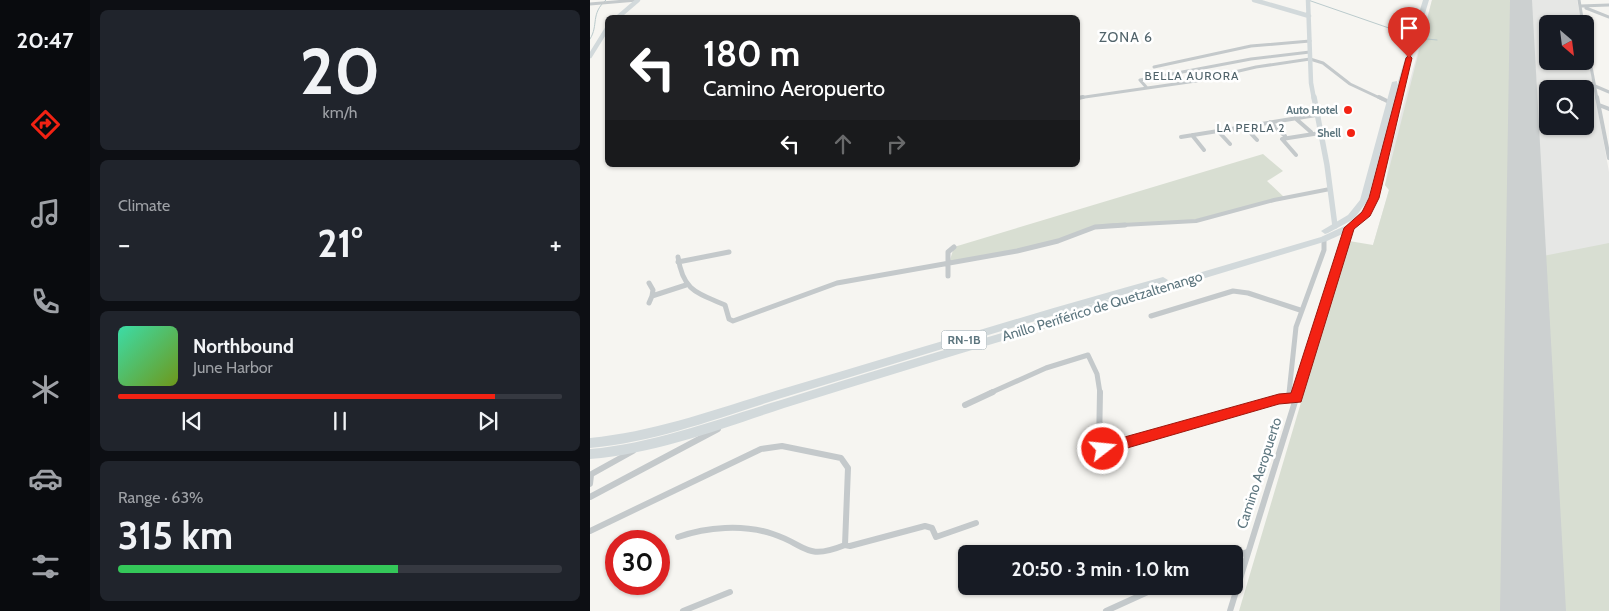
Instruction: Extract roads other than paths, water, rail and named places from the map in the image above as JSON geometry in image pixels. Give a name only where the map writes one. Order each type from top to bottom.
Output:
[{"type":"highway","name":"Anillo Periférico de Quetzaltenango","points":[[590,443],[616,442],[739,413],[917,362],[1256,260],[1324,239],[1349,228],[1362,218],[1372,204],[1420,0]]},
{"type":"highway","name":"Anillo Periférico de Quetzaltenango","points":[[590,454],[637,448],[698,432],[739,413],[1004,328],[1335,227],[1352,217],[1364,200],[1389,102],[1426,0]]},
{"type":"highway","points":[[1389,102],[1392,104],[1388,120],[1391,125]]},
{"type":"highway","points":[[1256,260],[1333,232],[1335,227]]},
{"type":"highway","points":[[1061,318],[1069,311],[1212,266]]},
{"type":"highway","points":[[917,362],[925,356],[994,334],[1004,328]]},
{"type":"street","points":[[590,4],[638,0]]},
{"type":"street","points":[[621,15],[638,0]]},
{"type":"street","points":[[1254,0],[1309,16]]},
{"type":"street","points":[[1579,0],[1582,15]]},
{"type":"street","points":[[1308,1],[1310,59],[1316,115],[1335,227]]},
{"type":"street","points":[[1580,6],[1609,6]]},
{"type":"street","points":[[1584,6],[1609,17]]},
{"type":"street","points":[[590,56],[605,32]]},
{"type":"street","points":[[1154,67],[1248,47],[1288,41],[1310,41]]},
{"type":"street","points":[[1147,88],[1140,80],[1259,58],[1310,52]]},
{"type":"street","points":[[1080,98],[1196,81],[1228,73],[1310,59],[1324,63],[1350,84],[1389,102]]},
{"type":"street","points":[[1218,66],[1228,73]]},
{"type":"street","points":[[1592,70],[1609,158]]},
{"type":"street","points":[[1595,86],[1609,92]]},
{"type":"street","points":[[1599,105],[1609,109]]},
{"type":"street","points":[[1204,150],[1192,136],[1316,115]]},
{"type":"street","points":[[1297,118],[1311,132]]},
{"type":"street","points":[[1271,123],[1285,136]]},
{"type":"street","points":[[1602,124],[1609,127]]},
{"type":"street","points":[[1245,127],[1257,140]]},
{"type":"street","points":[[1219,132],[1230,144]]},
{"type":"street","points":[[1296,154],[1282,139],[1320,133]]},
{"type":"street","points":[[729,252],[678,260],[680,275],[686,285],[702,297],[725,305],[729,319],[733,321],[830,284],[949,264],[1053,242],[1095,227],[1196,221],[1274,200],[1330,190]]},
{"type":"street","name":"Camino Aeropuerto","points":[[1230,611],[1293,398],[1349,228]]},
{"type":"street","points":[[965,405],[1046,368],[1088,356],[1099,378],[1100,444],[1106,449],[1293,398],[1296,327],[1300,310],[1324,250],[1324,239]]},
{"type":"street","points":[[948,276],[948,252],[954,247]]},
{"type":"street","points":[[649,282],[653,290],[649,303]]},
{"type":"street","points":[[652,296],[686,285]]},
{"type":"street","points":[[1151,316],[1234,291],[1256,295],[1300,310]]},
{"type":"street","points":[[590,496],[739,413]]},
{"type":"street","points":[[590,531],[754,452],[782,446],[841,458],[846,463],[848,468],[845,545]]},
{"type":"street","points":[[590,484],[590,475],[637,448]]},
{"type":"street","points":[[678,537],[698,530],[728,527],[772,533],[800,549],[817,555],[845,545],[850,546],[924,526],[932,528],[936,537],[976,523]]},
{"type":"street","points":[[1243,554],[1247,552]]},
{"type":"street","points":[[684,611],[730,592]]},
{"type":"street","points":[[1106,611],[1141,595]]},
{"type":"waterway","points":[[590,39],[593,34],[598,10],[606,0]]},
{"type":"waterway","points":[[1308,0],[1412,36]]},
{"type":"waterway","points":[[1417,38],[1437,40]]},
{"type":"place","name":"Auto Hotel","points":[[1348,110]]},
{"type":"place","name":"Shell","points":[[1351,133]]},
{"type":"district","name":"ZONA 6","points":[[1126,37]]},
{"type":"district","name":"BELLA AURORA","points":[[1192,76]]},
{"type":"district","name":"LA PERLA 2","points":[[1251,128]]}]
